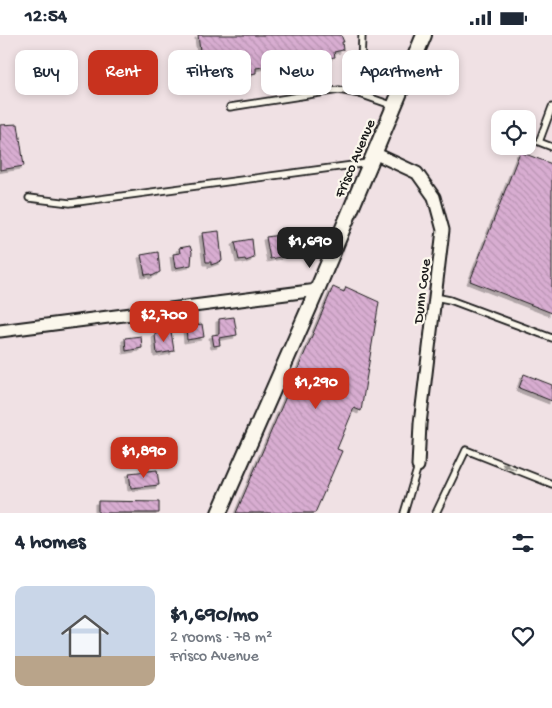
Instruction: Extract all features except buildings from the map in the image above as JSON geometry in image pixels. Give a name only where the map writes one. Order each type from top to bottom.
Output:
[{"type":"street","name":"Frisco Avenue","points":[[219,513],[317,290],[424,35]]},
{"type":"street","name":"Dunn Cove","points":[[372,158],[417,173],[434,197],[444,230],[420,424],[418,466]]},
{"type":"street","points":[[0,331],[317,290]]},
{"type":"lane","points":[[361,50],[362,35]]},
{"type":"lane","points":[[230,107],[342,91]]},
{"type":"lane","points":[[363,95],[394,106]]},
{"type":"lane","points":[[552,107],[539,142],[552,147]]},
{"type":"lane","points":[[28,199],[70,203],[372,158]]},
{"type":"lane","points":[[435,297],[450,300],[552,338]]},
{"type":"lane","points":[[436,513],[466,450],[552,484]]},
{"type":"lane","points":[[404,513],[418,466]]}]
